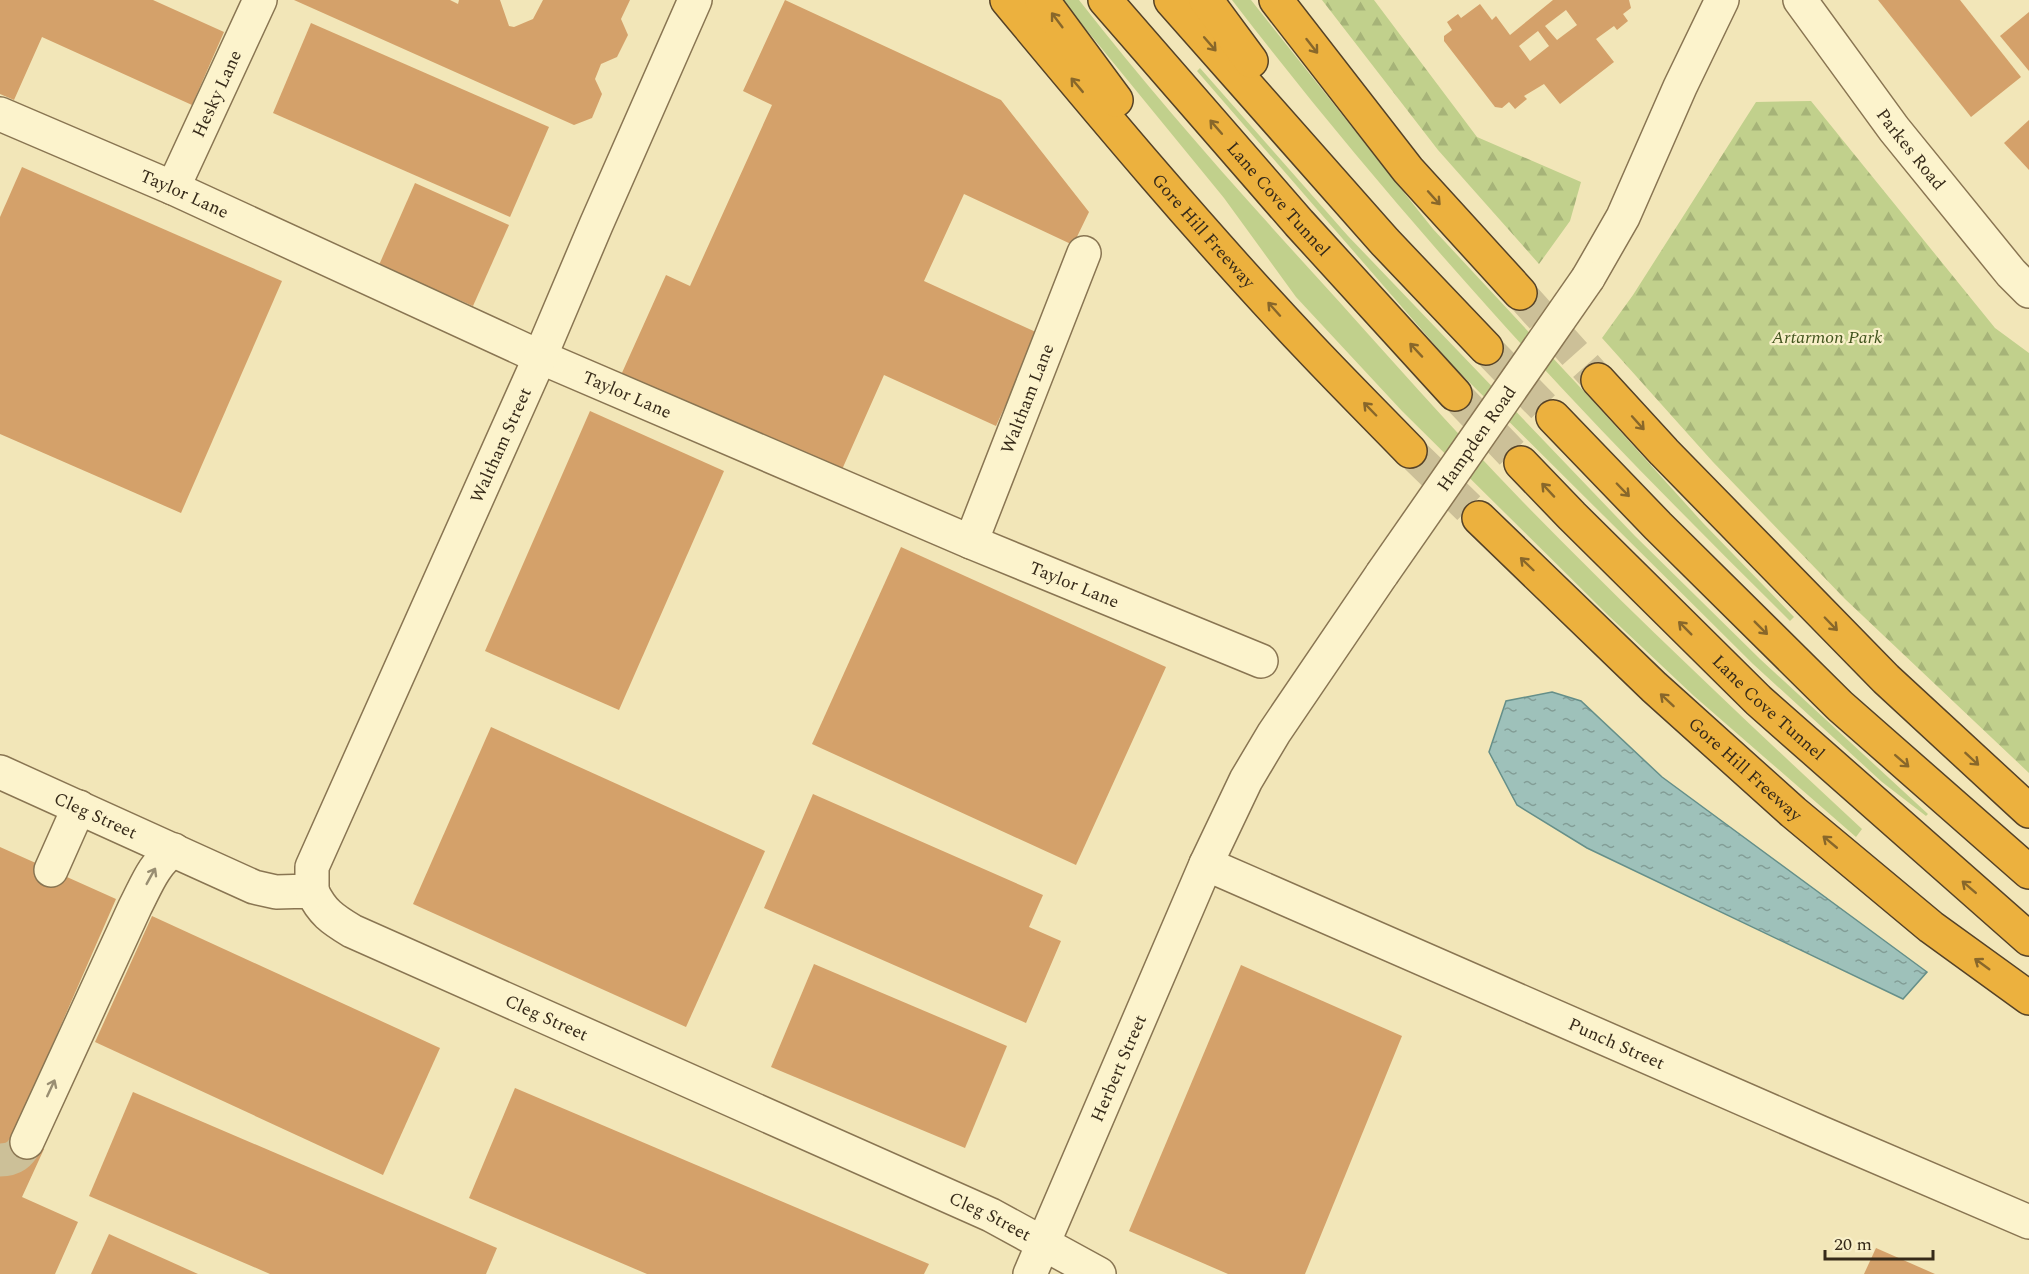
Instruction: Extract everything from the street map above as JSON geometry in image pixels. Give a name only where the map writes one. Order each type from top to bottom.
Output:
[{"type":"highway","name":"Gore Hill Freeway","points":[[1007,0],[1090,101],[1240,271],[1410,452]]},
{"type":"highway","points":[[1042,0],[1240,271]]},
{"type":"highway","name":"Lane Cove Tunnel","points":[[1106,0],[1299,223],[1455,394]]},
{"type":"highway","points":[[1171,0],[1385,242],[1486,348]]},
{"type":"highway","points":[[1206,0],[1385,242]]},
{"type":"highway","points":[[1276,0],[1408,170],[1520,293]]},
{"type":"highway","points":[[1598,380],[1664,452],[1886,679],[2029,811]]},
{"type":"highway","points":[[1553,417],[1658,526],[1840,706],[2029,872]]},
{"type":"highway","name":"Lane Cove Tunnel","points":[[1521,463],[1758,700],[2029,939]]},
{"type":"highway","name":"Gore Hill Freeway","points":[[1479,518],[1654,687],[1793,812],[1931,927],[2029,998]]},
{"type":"street","name":"Hesky Lane","points":[[174,188],[260,0]]},
{"type":"street","name":"Waltham Street","points":[[312,891],[312,867],[540,357],[695,0]]},
{"type":"street","name":"Hampden Road","points":[[1206,864],[1246,780],[1274,733],[1588,278],[1623,217],[1680,87],[1722,0]]},
{"type":"street","name":"Parkes Road","points":[[1800,0],[1894,129],[2029,291]]},
{"type":"street","name":"Taylor Lane","points":[[0,114],[174,188],[540,357],[971,542],[1261,661]]},
{"type":"street","name":"Waltham Lane","points":[[971,542],[1084,253]]},
{"type":"street","name":"Cleg Street","points":[[0,772],[254,887],[276,892],[312,891],[318,905],[332,920],[352,931],[991,1215],[1099,1274]]},
{"type":"street","points":[[51,870],[79,807]]},
{"type":"street","points":[[27,1142],[135,907],[154,870],[161,860],[174,850]]},
{"type":"street","name":"Punch Street","points":[[1206,864],[2029,1222]]},
{"type":"street","name":"Herbert Street","points":[[1030,1274],[1206,864]]},
{"type":"green space","points":[[1062,0],[1079,0],[1224,173],[1470,446],[1648,627],[1862,829],[1856,837],[1694,696],[1610,617],[1402,411],[1296,297],[1224,198]]},
{"type":"green space","points":[[1232,0],[1251,0],[1433,229],[1703,523],[1794,617],[1790,621],[1640,470],[1494,314],[1360,160]]},
{"type":"green space","points":[[1322,0],[1374,0],[1477,137],[1581,182],[1570,221],[1539,264],[1438,150]]},
{"type":"green space","points":[[1200,68],[1348,236],[1635,536],[1760,659],[1928,814],[1926,816],[1882,782],[1753,664],[1454,367],[1197,71]]},
{"type":"green space","name":"Artarmon Park","points":[[1811,101],[1995,328],[2029,353],[2029,773],[1845,599],[1713,462],[1602,338],[1633,295],[1756,102]]},
{"type":"water","points":[[1552,692],[1581,701],[1662,777],[1927,972],[1903,999],[1587,848],[1517,805],[1489,752],[1506,701]]},
{"type":"building","points":[[0,0],[153,0],[224,32],[192,105],[42,37],[14,100],[0,94]]},
{"type":"building","points":[[294,0],[450,0],[458,4],[459,0],[500,0],[509,26],[514,27],[533,19],[543,0],[630,0],[621,19],[628,35],[617,57],[601,64],[595,79],[602,94],[592,118],[574,125]]},
{"type":"building","points":[[785,0],[1001,100],[1089,212],[1073,245],[964,194],[924,281],[1038,333],[996,426],[884,375],[840,474],[621,375],[666,275],[690,286],[772,105],[743,91]]},
{"type":"building","points":[[1553,0],[1629,0],[1631,8],[1623,14],[1628,21],[1617,30],[1614,26],[1596,39],[1614,62],[1560,104],[1544,84],[1524,96],[1527,99],[1515,109],[1509,102],[1502,108],[1495,107],[1444,41],[1444,36],[1452,30],[1447,22],[1458,14],[1461,18],[1480,4],[1492,20],[1496,16],[1510,35]],"holes":[[[1566,10],[1577,25],[1557,40],[1545,26]],[[1538,31],[1549,46],[1530,61],[1519,46]]]},
{"type":"building","points":[[1878,0],[1960,0],[2021,77],[1971,117]]},
{"type":"building","points":[[2029,12],[2029,71],[2000,36]]},
{"type":"building","points":[[311,23],[549,127],[510,217],[273,113]]},
{"type":"building","points":[[2029,120],[2029,170],[2004,143]]},
{"type":"building","points":[[22,167],[282,281],[181,513],[0,434],[0,217]]},
{"type":"building","points":[[415,183],[509,225],[473,306],[379,265]]},
{"type":"building","points":[[590,411],[724,471],[619,710],[485,651]]},
{"type":"building","points":[[901,547],[1166,667],[1076,865],[812,744]]},
{"type":"building","points":[[491,727],[765,851],[686,1027],[413,904]]},
{"type":"building","points":[[813,794],[1043,895],[1029,927],[1061,941],[1026,1023],[764,908]]},
{"type":"building","points":[[0,847],[116,899],[13,1135],[44,1149],[22,1197],[78,1222],[55,1274],[0,1274]]},
{"type":"building","points":[[152,916],[440,1048],[383,1175],[95,1042]]},
{"type":"building","points":[[814,964],[1007,1046],[965,1148],[771,1067]]},
{"type":"building","points":[[1241,965],[1402,1036],[1305,1274],[1228,1274],[1129,1231]]},
{"type":"building","points":[[515,1088],[929,1264],[924,1274],[647,1274],[469,1198]]},
{"type":"building","points":[[133,1092],[497,1248],[486,1274],[270,1274],[89,1196]]},
{"type":"building","points":[[109,1234],[198,1274],[91,1274]]},
{"type":"building","points":[[1876,1248],[1935,1274],[1864,1274]]},
{"type":"tunnel","points":[[1520,293],[1598,380]]},
{"type":"tunnel","points":[[1486,348],[1553,417]]},
{"type":"tunnel","points":[[1455,394],[1521,463]]},
{"type":"tunnel","points":[[1410,451],[1479,518]]},
{"type":"tunnel","points":[[0,1160],[16,1156],[27,1142]]}]
